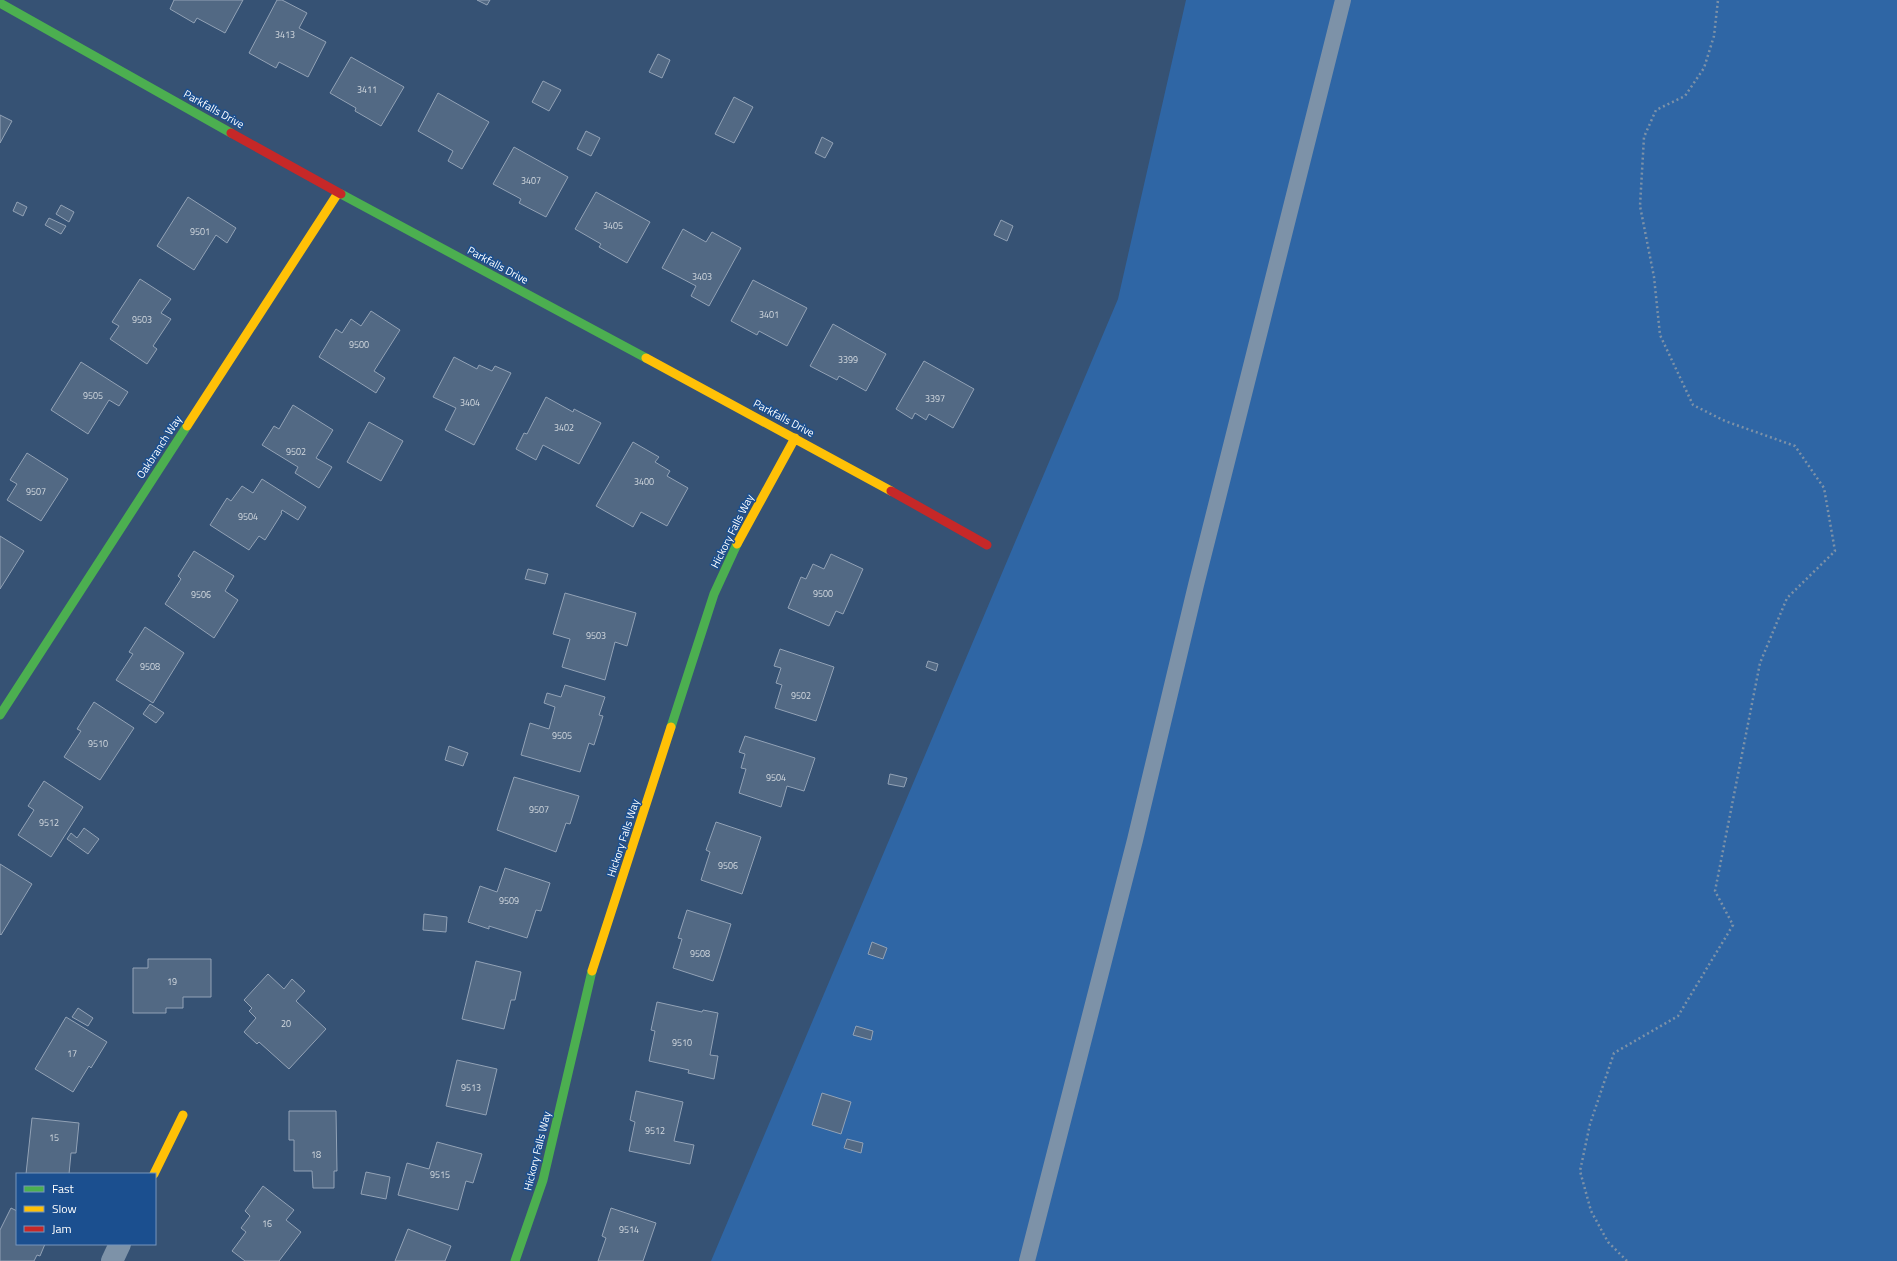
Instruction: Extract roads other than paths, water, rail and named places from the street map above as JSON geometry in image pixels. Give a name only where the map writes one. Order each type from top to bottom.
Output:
[{"type":"street","name":"Parkfalls Drive","points":[[0,2],[338,193],[795,438],[987,545]]},
{"type":"street","name":"Oakbranch Way","points":[[0,715],[338,193]]},
{"type":"street","name":"Hickory Falls Way","points":[[515,1261],[543,1180],[588,984],[712,601],[744,530],[795,438]]},
{"type":"street","points":[[154,1173],[183,1115]]},
{"type":"street","points":[[112,1261],[120,1245]]},
{"type":"lane","points":[[1027,1261],[1135,840],[1196,585],[1343,0]]}]
